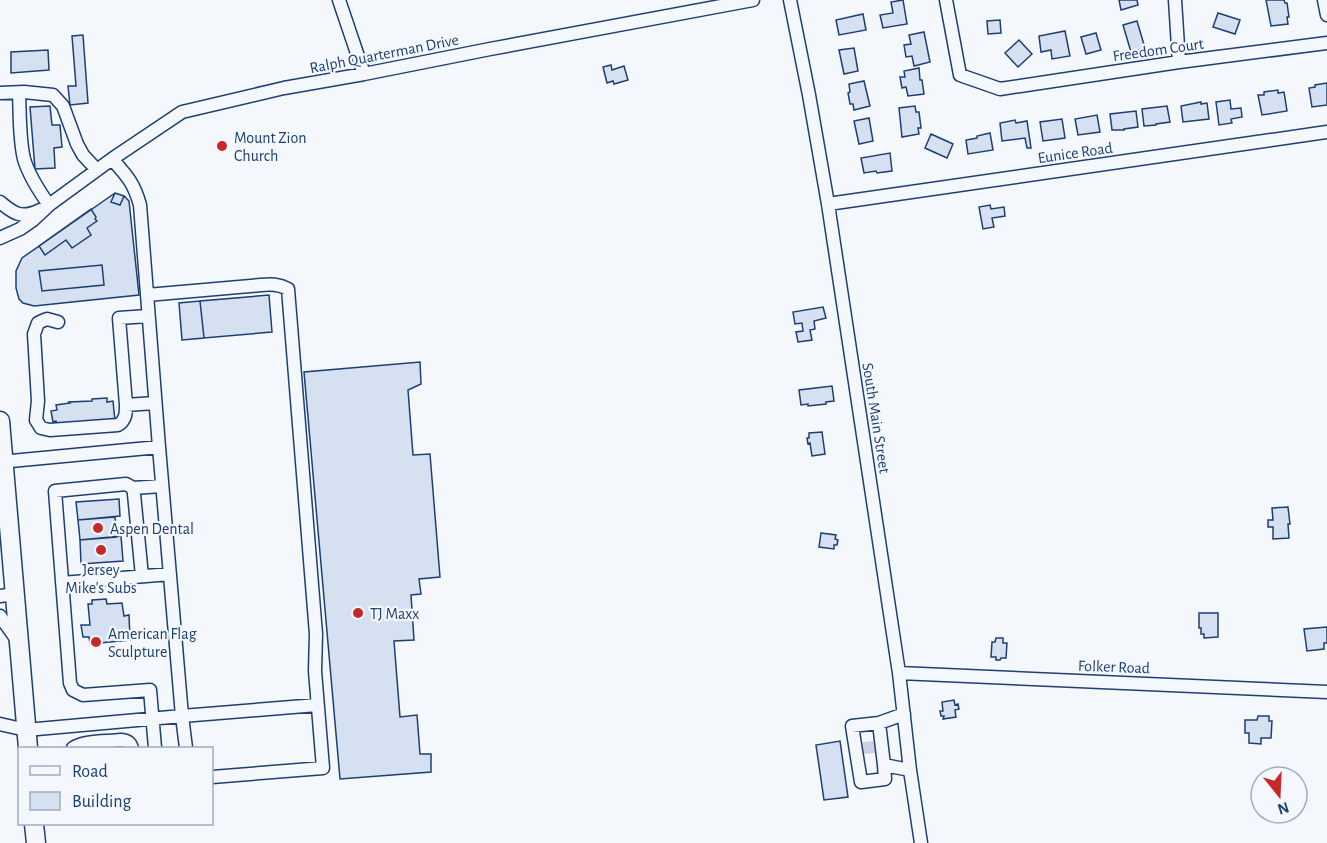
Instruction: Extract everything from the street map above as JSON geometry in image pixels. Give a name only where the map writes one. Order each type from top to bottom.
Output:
[{"type":"highway","points":[[0,421],[7,595],[19,643],[28,747]]},
{"type":"highway","points":[[34,825],[36,843]]},
{"type":"street","points":[[339,0],[364,74]]},
{"type":"street","name":"Ralph Quarterman Drive","points":[[0,238],[26,225],[49,205],[112,159],[182,112],[284,88],[729,2],[753,0]]},
{"type":"street","name":"South Main Street","points":[[790,0],[828,204],[899,673],[921,843]]},
{"type":"street","name":"Freedom Court","points":[[946,0],[960,75],[1000,89],[1327,42]]},
{"type":"street","points":[[1175,0],[1179,62]]},
{"type":"street","points":[[1324,0],[1327,15]]},
{"type":"street","points":[[0,93],[53,95],[63,106],[83,155],[97,170]]},
{"type":"street","points":[[19,93],[25,161],[37,188],[49,205]]},
{"type":"street","name":"Eunice Road","points":[[828,204],[1327,132]]},
{"type":"street","points":[[112,159],[134,186],[140,205],[186,747]]},
{"type":"street","name":"Ralph Quarterman Drive","points":[[0,202],[14,213],[24,215],[32,214],[49,205]]},
{"type":"street","points":[[147,295],[267,284],[288,289],[316,634],[315,673],[323,768],[213,777]]},
{"type":"street","points":[[58,322],[47,319],[38,323],[34,334],[38,401],[36,420],[41,428],[50,430],[118,425],[122,422],[126,405],[119,318],[148,316]]},
{"type":"street","points":[[126,405],[155,403]]},
{"type":"street","points":[[2,462],[159,447]]},
{"type":"street","points":[[155,747],[150,690],[83,696],[73,690],[70,683],[55,491],[126,484],[133,488],[162,486]]},
{"type":"street","points":[[133,488],[142,576]]},
{"type":"street","points":[[62,583],[170,574]]},
{"type":"street","points":[[0,616],[19,643]]},
{"type":"street","name":"Folker Road","points":[[899,673],[1327,692]]},
{"type":"street","points":[[0,724],[26,730],[317,705]]},
{"type":"street","points":[[879,723],[869,747],[861,782],[885,779],[884,765],[869,747],[852,726],[879,723],[904,714]]},
{"type":"street","points":[[74,747],[82,744],[121,740],[127,741],[132,747]]},
{"type":"street","points":[[884,765],[910,770]]},
{"type":"building","points":[[903,0],[907,24],[883,28],[880,15],[893,13],[891,2]]},
{"type":"building","points":[[1119,0],[1137,0],[1138,5],[1121,10]]},
{"type":"building","points":[[1266,0],[1284,0],[1287,3],[1288,24],[1271,26]]},
{"type":"building","points":[[1218,13],[1240,20],[1235,34],[1213,27]]},
{"type":"building","points":[[863,14],[866,30],[839,35],[836,20]]},
{"type":"building","points":[[1000,20],[1001,33],[988,34],[987,21]]},
{"type":"building","points":[[1137,21],[1145,48],[1131,52],[1123,25]]},
{"type":"building","points":[[1065,31],[1070,56],[1052,59],[1051,50],[1041,52],[1039,36]]},
{"type":"building","points":[[924,32],[930,62],[914,66],[912,56],[906,57],[904,45],[911,44],[909,35]]},
{"type":"building","points":[[1096,33],[1101,50],[1086,54],[1081,37]]},
{"type":"building","points":[[83,35],[88,103],[70,105],[68,86],[76,86],[72,36]]},
{"type":"building","points":[[1019,40],[1032,54],[1018,67],[1005,53]]},
{"type":"building","points":[[854,48],[858,71],[844,74],[839,50]]},
{"type":"building","points":[[48,50],[49,70],[11,73],[11,52]]},
{"type":"building","points":[[611,65],[612,70],[624,66],[628,80],[614,84],[613,81],[607,83],[603,67]]},
{"type":"building","points":[[919,68],[924,94],[908,96],[906,87],[902,88],[900,77],[905,77],[904,71]]},
{"type":"building","points":[[864,81],[870,106],[854,110],[853,104],[850,104],[849,84]]},
{"type":"building","points":[[1327,83],[1327,105],[1312,107],[1309,88]]},
{"type":"building","points":[[1278,90],[1278,93],[1284,92],[1287,111],[1262,115],[1258,95]]},
{"type":"building","points":[[1230,100],[1231,109],[1241,108],[1242,117],[1231,119],[1232,123],[1219,125],[1216,102]]},
{"type":"building","points":[[1201,102],[1201,104],[1207,103],[1209,119],[1183,122],[1181,106]]},
{"type":"building","points":[[50,106],[52,125],[60,125],[62,147],[54,148],[55,168],[35,169],[30,107]]},
{"type":"building","points":[[915,106],[916,112],[919,112],[921,128],[918,128],[919,134],[902,137],[899,108]]},
{"type":"building","points":[[1167,106],[1170,122],[1144,126],[1142,109]]},
{"type":"building","points":[[1136,111],[1138,127],[1112,130],[1110,114]]},
{"type":"building","points":[[1097,115],[1100,132],[1078,135],[1075,119]]},
{"type":"building","points":[[869,118],[873,141],[859,144],[854,121]]},
{"type":"building","points":[[1062,119],[1065,138],[1043,141],[1040,122]]},
{"type":"building","points":[[1015,120],[1016,123],[1027,121],[1031,148],[1027,148],[1025,138],[1002,141],[1000,123]]},
{"type":"building","points":[[990,133],[993,150],[968,154],[966,140]]},
{"type":"building","points":[[931,134],[953,144],[947,158],[925,148]]},
{"type":"building","points":[[890,153],[892,171],[864,173],[861,158]]},
{"type":"building","points":[[115,193],[124,196],[129,201],[139,295],[34,306],[23,303],[19,299],[16,288],[16,271],[22,258]]},
{"type":"building","points":[[115,193],[124,196],[120,205],[111,202]]},
{"type":"building","points":[[990,205],[991,209],[1004,207],[1005,216],[992,218],[994,227],[983,229],[979,207]]},
{"type":"building","points":[[91,209],[97,221],[87,228],[91,235],[72,248],[66,240],[45,255],[39,246]]},
{"type":"building","points":[[102,265],[104,285],[42,291],[39,271]]},
{"type":"building","points":[[269,295],[272,332],[204,338],[200,301]]},
{"type":"building","points":[[200,301],[204,338],[182,340],[179,303]]},
{"type":"building","points":[[823,307],[826,318],[814,321],[815,329],[810,330],[812,340],[798,342],[796,332],[803,331],[802,323],[795,324],[793,312]]},
{"type":"building","points":[[420,362],[421,384],[408,390],[413,455],[430,454],[440,577],[419,579],[421,594],[411,595],[414,640],[394,641],[400,717],[417,715],[420,754],[431,754],[431,772],[340,779],[304,372]]},
{"type":"building","points":[[832,386],[834,401],[826,402],[826,404],[801,405],[799,390]]},
{"type":"building","points":[[107,398],[107,402],[113,401],[115,421],[57,426],[56,421],[53,422],[51,411],[57,410],[56,405]]},
{"type":"building","points":[[822,432],[825,454],[812,456],[807,438],[809,438],[809,433]]},
{"type":"building","points":[[119,499],[120,516],[78,520],[76,502]]},
{"type":"building","points":[[1288,507],[1289,538],[1273,539],[1273,527],[1268,527],[1268,520],[1273,520],[1272,508]]},
{"type":"building","name":"Aspen Dental","points":[[115,517],[117,537],[80,540],[78,520]]},
{"type":"building","points":[[821,533],[836,535],[835,539],[838,540],[834,549],[819,547]]},
{"type":"building","name":"Jersey Mike's Subs","points":[[121,536],[123,561],[81,564],[80,540]]},
{"type":"building","points":[[106,599],[107,604],[122,603],[124,616],[129,615],[130,640],[90,644],[89,637],[83,637],[81,625],[90,625],[88,604],[92,604],[92,600]]},
{"type":"building","points":[[1199,613],[1218,613],[1218,637],[1204,638],[1199,628]]},
{"type":"building","points":[[1327,627],[1327,643],[1324,643],[1324,649],[1307,651],[1304,629]]},
{"type":"building","points":[[996,638],[1003,638],[1003,643],[1007,643],[1006,658],[1000,660],[991,657],[992,642],[995,642]]},
{"type":"building","points":[[954,700],[959,709],[955,710],[956,717],[943,719],[944,716],[941,716],[940,711],[943,711],[942,702]]},
{"type":"building","points":[[1258,716],[1269,716],[1269,721],[1272,721],[1271,738],[1261,738],[1261,744],[1249,743],[1249,733],[1245,733],[1245,720],[1257,720]]},
{"type":"building","points":[[840,741],[848,797],[824,800],[816,745]]},
{"type":"tunnel","points":[[863,748],[875,747]]},
{"type":"place","name":"Mount Zion Church","points":[[222,146]]},
{"type":"place","name":"Aspen Dental","points":[[98,528]]},
{"type":"place","name":"Jersey Mike's Subs","points":[[101,550]]},
{"type":"place","name":"TJ Maxx","points":[[358,613]]},
{"type":"place","name":"American Flag Sculpture","points":[[96,642]]}]
